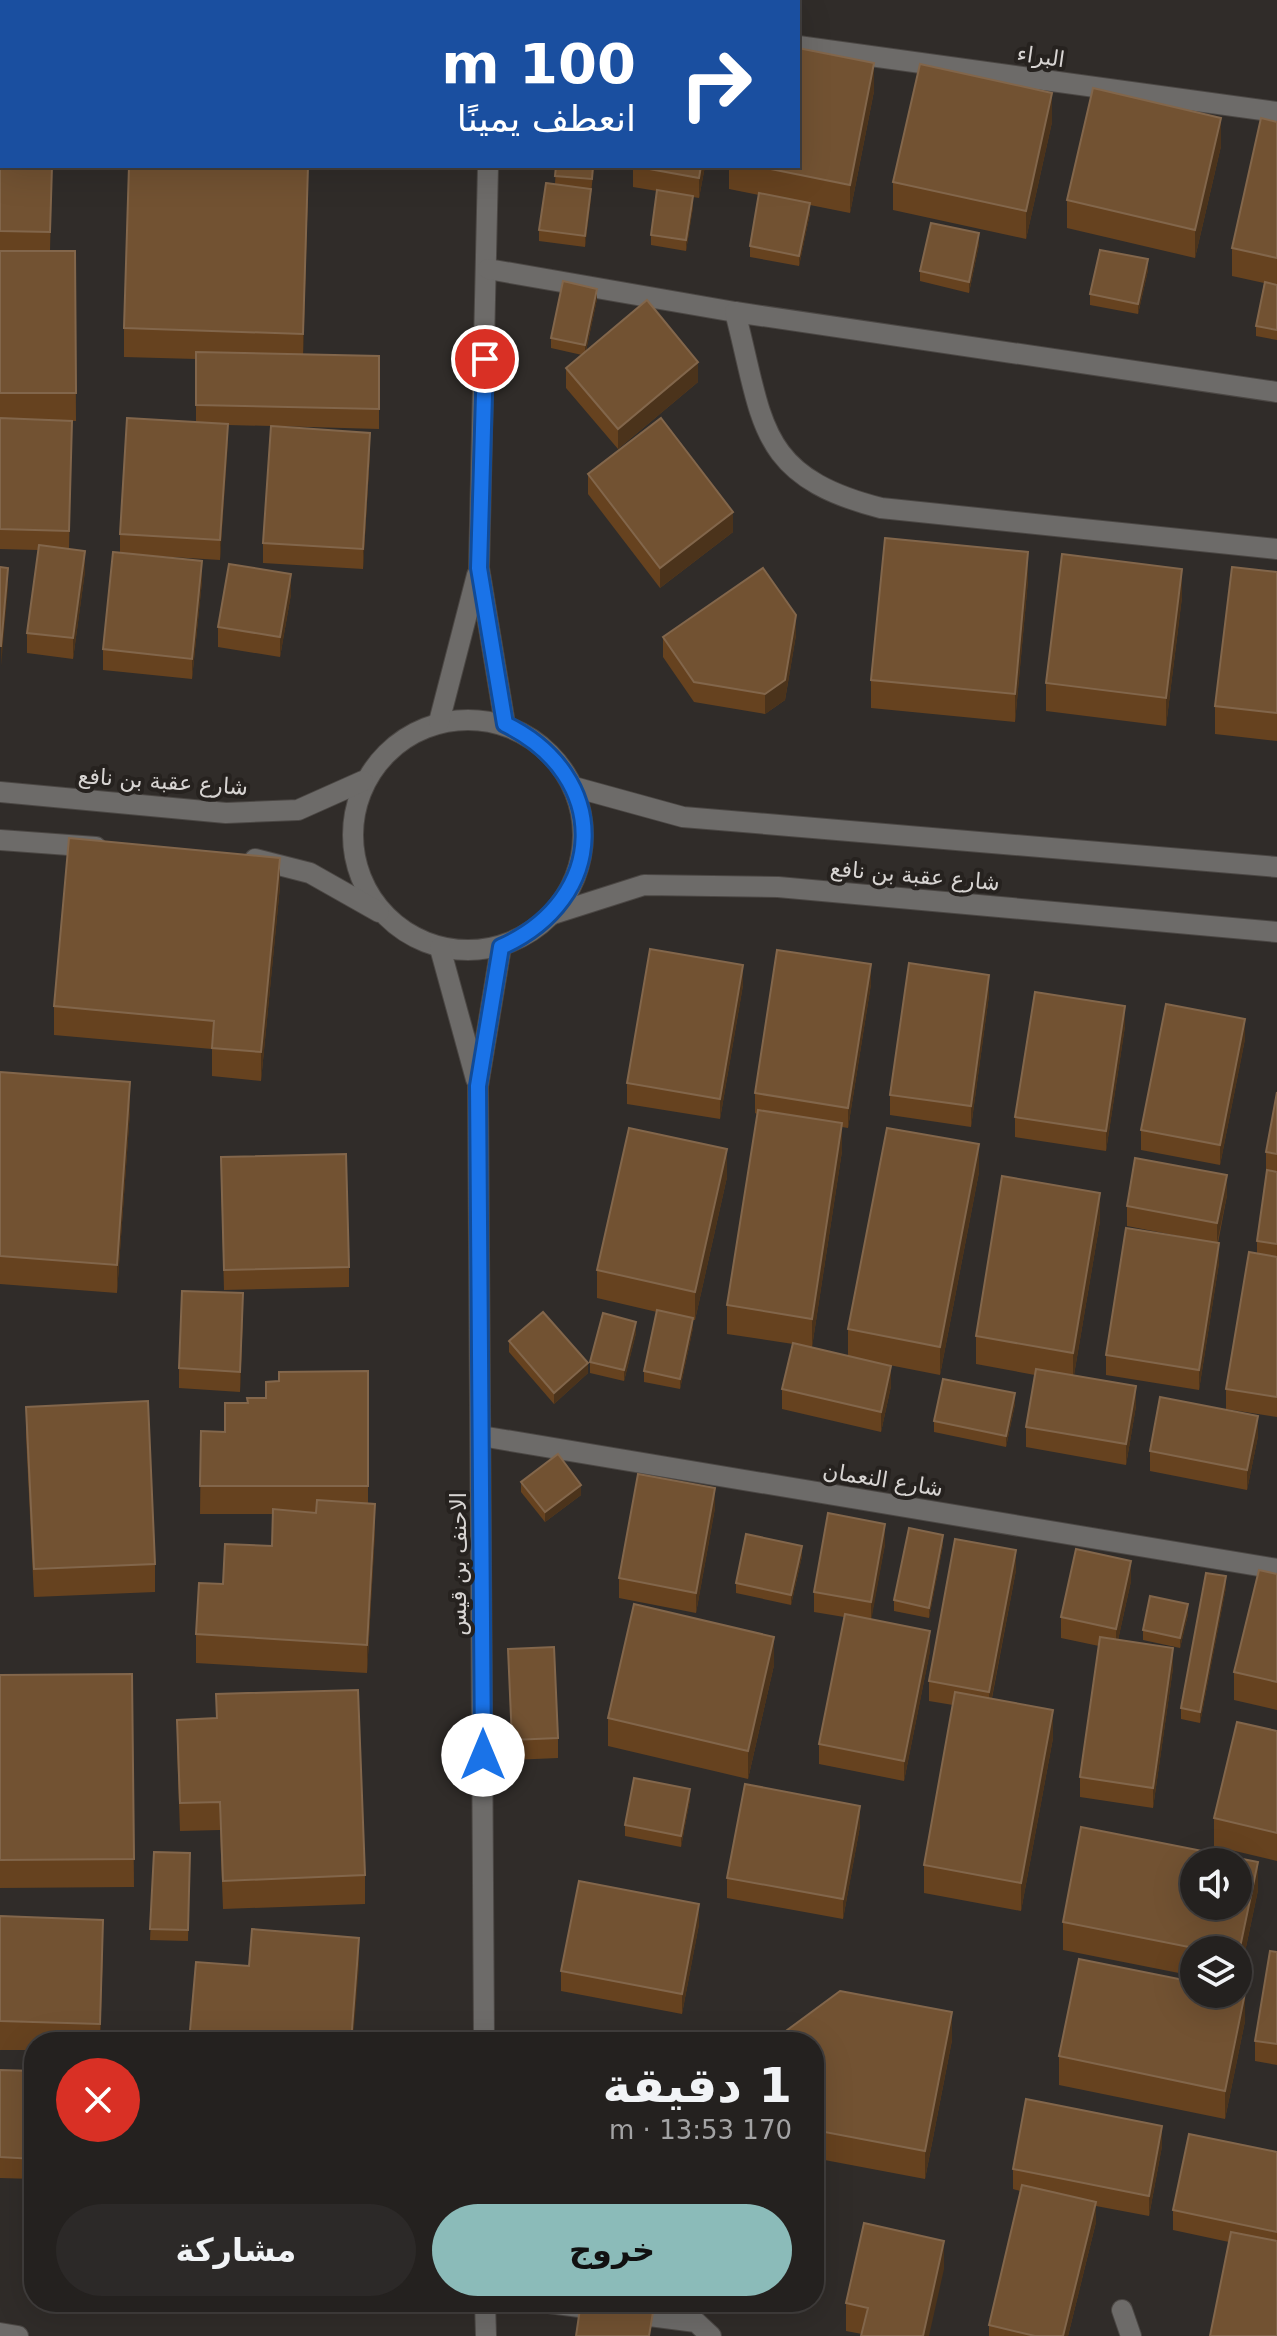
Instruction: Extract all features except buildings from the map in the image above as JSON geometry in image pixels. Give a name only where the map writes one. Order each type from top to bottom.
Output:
[{"type":"street","name":"البراء","points":[[800,46],[1277,112]]},
{"type":"street","points":[[488,168],[479,568],[505,724]]},
{"type":"street","points":[[488,269],[735,312],[1277,392]]},
{"type":"street","points":[[735,312],[769,441],[801,476],[838,497],[881,508],[1277,549]]},
{"type":"street","points":[[439,722],[479,568]]},
{"type":"street","points":[[235,858],[266,860],[310,873],[380,912],[408,935],[440,948],[501,947],[529,934],[553,914],[577,876],[585,831],[574,787],[557,759],[534,738],[505,724],[439,722],[395,743],[363,781],[350,825],[356,872],[380,912]]},
{"type":"street","name":"شارع عقبة بن نافع","points":[[0,792],[226,813],[298,810],[363,781]]},
{"type":"street","name":"شارع عقبة بن نافع","points":[[574,787],[683,817],[1277,867]]},
{"type":"street","points":[[0,840],[110,848]]},
{"type":"street","name":"شارع عقبة بن نافع","points":[[553,914],[644,885],[763,887],[1277,932]]},
{"type":"street","name":"الاحنف بن قيس","points":[[484,2032],[478,1086],[501,947]]},
{"type":"street","name":"الاحنف بن قيس","points":[[440,948],[478,1086]]},
{"type":"street","name":"شارع النعمان","points":[[481,1436],[1277,1569]]},
{"type":"street","points":[[1122,2310],[1131,2336]]},
{"type":"street","points":[[485,2312],[486,2336]]},
{"type":"street","points":[[618,2312],[696,2322],[711,2336]]},
{"type":"street","points":[[0,2333],[18,2336]]},
{"type":"route","points":[[483,1755],[478,1086],[501,947],[529,934],[553,914],[577,876],[585,831],[574,787],[557,759],[534,738],[505,724],[479,568],[485,359]]}]
